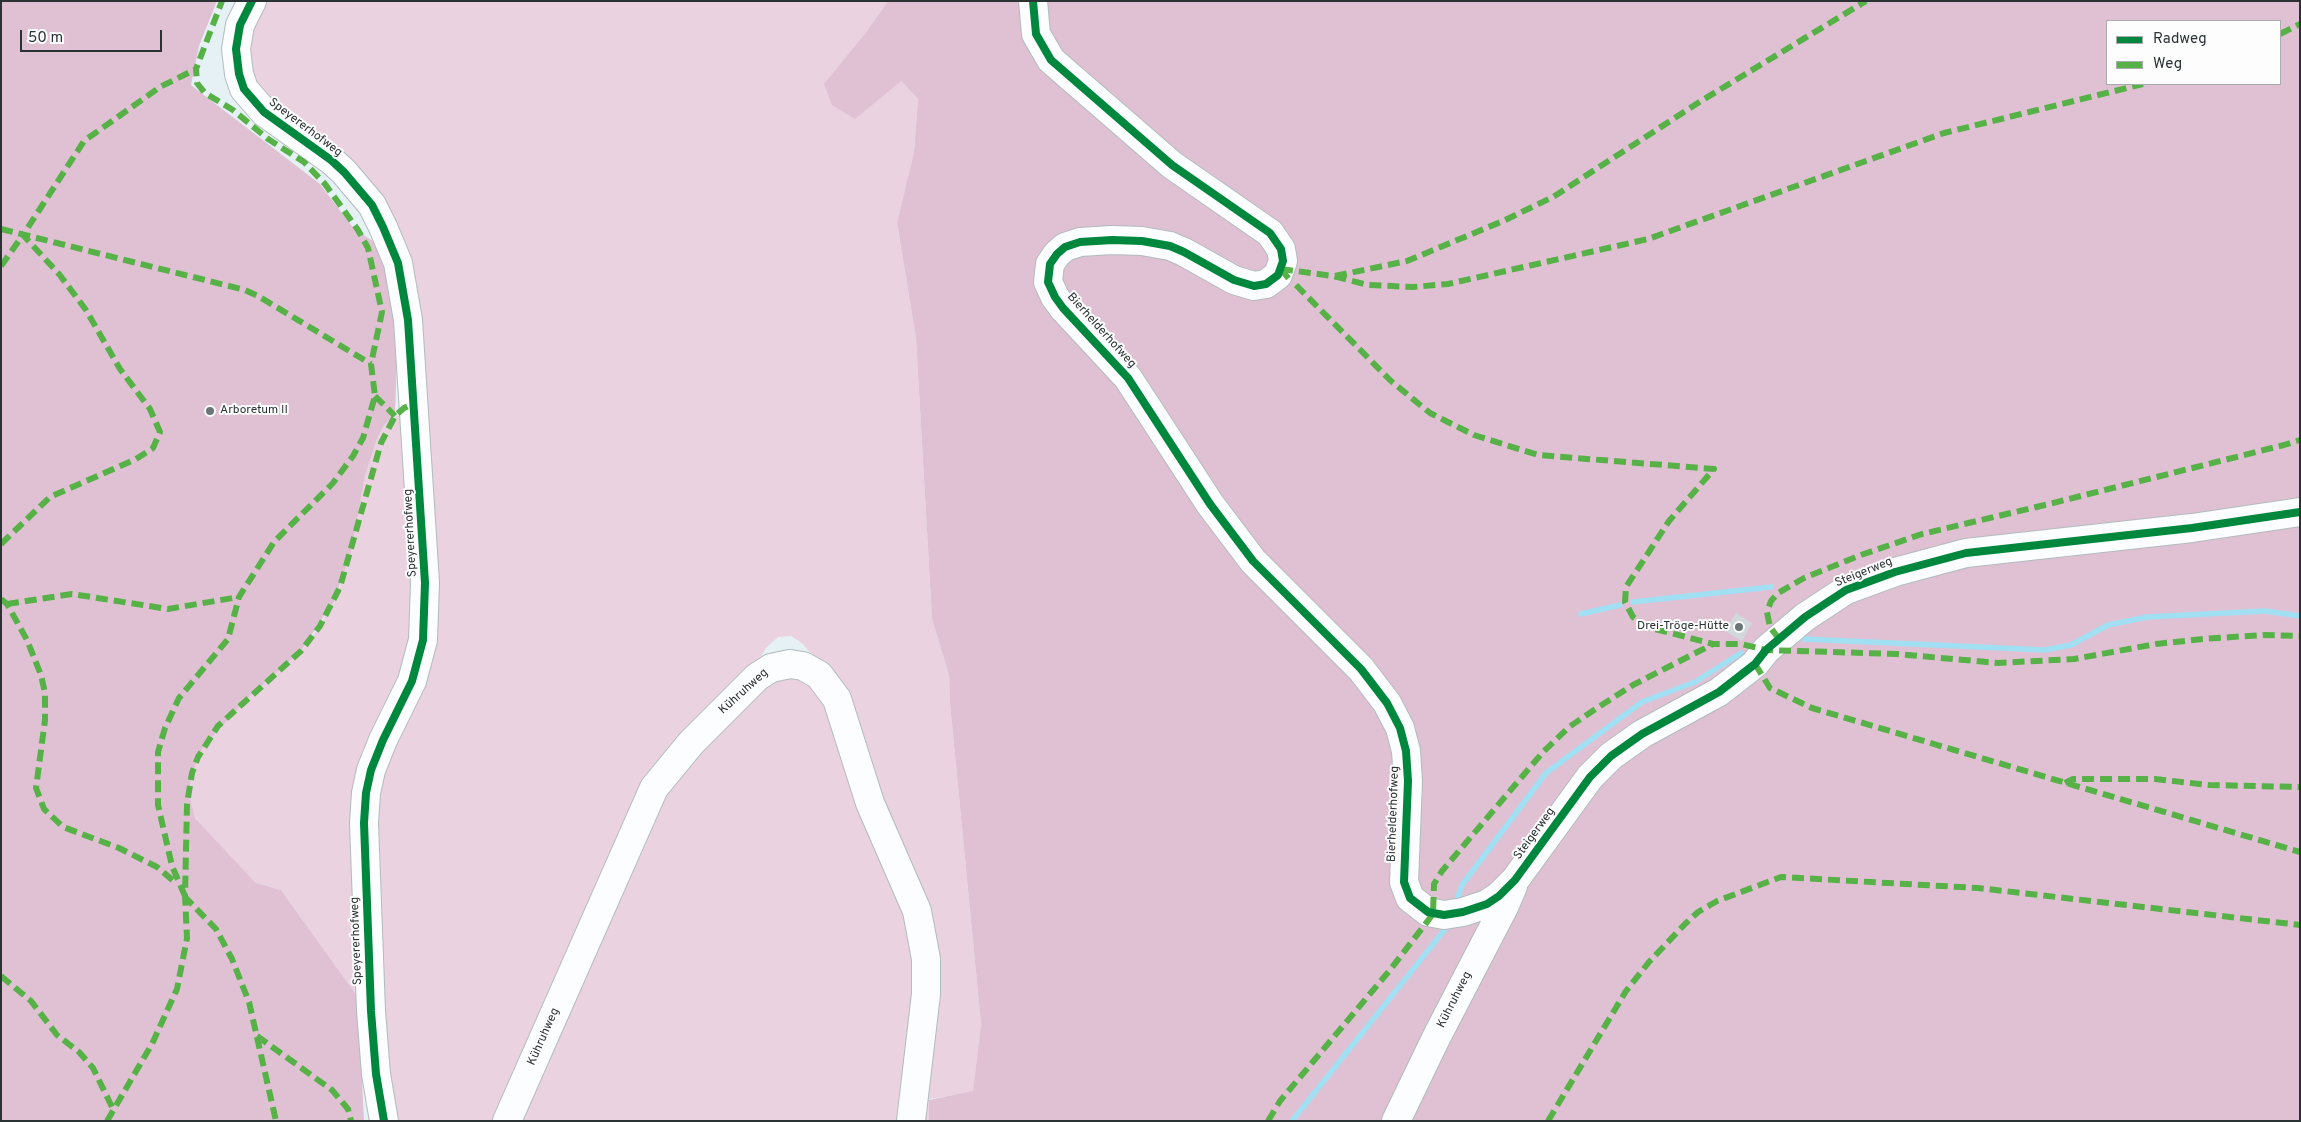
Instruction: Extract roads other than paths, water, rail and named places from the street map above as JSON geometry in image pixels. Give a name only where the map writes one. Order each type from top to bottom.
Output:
[{"type":"street","name":"Speyererhofweg","points":[[252,1],[240,25],[236,48],[238,74],[244,89],[264,112],[332,160],[372,205],[384,227],[398,263],[408,320],[425,583],[423,640],[412,681],[383,740],[371,770],[366,793],[364,823],[371,1011],[376,1074],[384,1121]]},
{"type":"street","name":"Bierhelderhofweg","points":[[1033,1],[1034,30],[1040,45],[1051,60],[1172,165],[1270,233],[1278,243],[1283,258],[1282,266],[1275,277],[1266,284],[1254,286],[1234,280],[1170,246],[1142,241],[1080,242],[1065,247],[1056,254],[1050,264],[1048,282],[1055,297],[1128,378],[1210,504],[1253,561],[1360,669],[1387,704],[1400,728],[1406,751],[1408,781],[1403,877],[1406,890],[1413,901],[1420,908],[1433,914],[1462,912],[1494,900],[1515,880]]},
{"type":"street","name":"Steigerweg","points":[[1515,880],[1590,777],[1611,756],[1642,734],[1718,692],[1755,664],[1766,650],[1805,617],[1846,590],[1902,570],[1966,553],[2192,528],[2300,512]]},
{"type":"street","name":"Kühruhweg","points":[[507,1121],[654,788],[691,743],[757,677],[771,668],[790,664],[803,666],[818,674],[837,699],[870,803],[916,911],[926,959],[926,994],[911,1121]]},
{"type":"street","name":"Kühruhweg","points":[[1396,1121],[1441,1028],[1505,905],[1515,880]]},
{"type":"waterway","points":[[1633,602],[1771,587]]},
{"type":"waterway","points":[[1581,614],[1620,605]]},
{"type":"waterway","points":[[1804,639],[2045,650],[2071,645],[2108,625],[2147,617],[2265,611],[2300,616]]},
{"type":"waterway","points":[[1456,902],[1462,885],[1546,773],[1642,702],[1695,682],[1741,653]]},
{"type":"waterway","points":[[1292,1121],[1446,928]]},
{"type":"place","name":"Arboretum II","points":[[210,411]]},
{"type":"place","name":"Drei-Tröge-Hütte","points":[[1739,627]]}]
